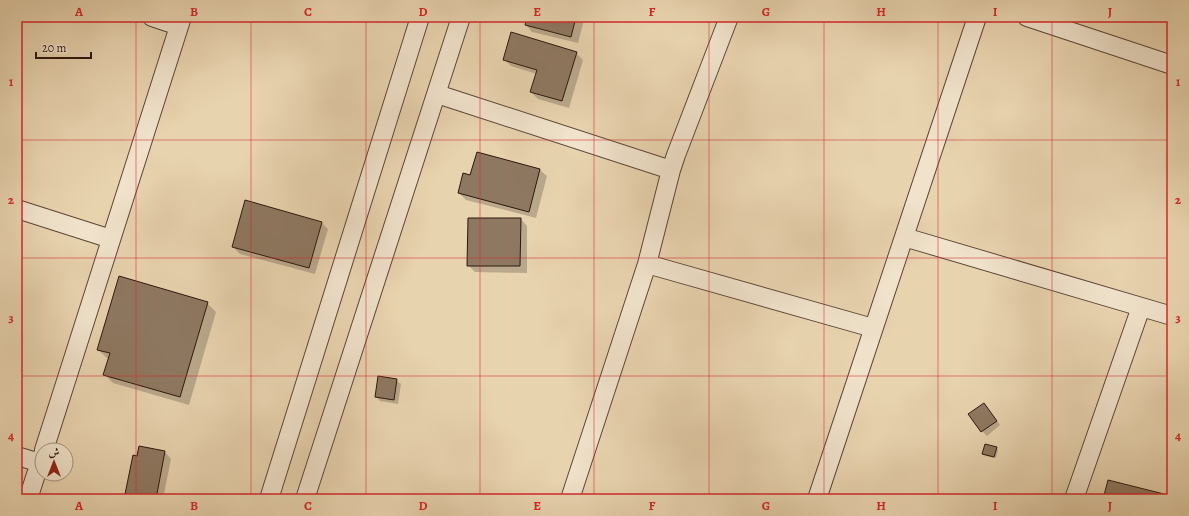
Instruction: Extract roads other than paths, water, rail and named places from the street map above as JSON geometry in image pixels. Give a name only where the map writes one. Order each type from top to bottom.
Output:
[{"type":"street","points":[[46,442],[181,22],[152,17]]},
{"type":"street","points":[[269,499],[420,17]]},
{"type":"street","points":[[305,499],[461,17]]},
{"type":"street","points":[[570,499],[648,264],[671,170],[728,17]]},
{"type":"street","points":[[817,499],[977,17]]},
{"type":"street","points":[[1027,17],[1172,65]]},
{"type":"street","points":[[437,94],[671,170]]},
{"type":"street","points":[[17,209],[111,240]]},
{"type":"street","points":[[904,237],[1172,316]]},
{"type":"street","points":[[648,264],[873,328]]},
{"type":"street","points":[[1074,499],[1141,307]]},
{"type":"street","points":[[17,456],[34,456]]},
{"type":"street","points":[[28,499],[34,481]]}]
